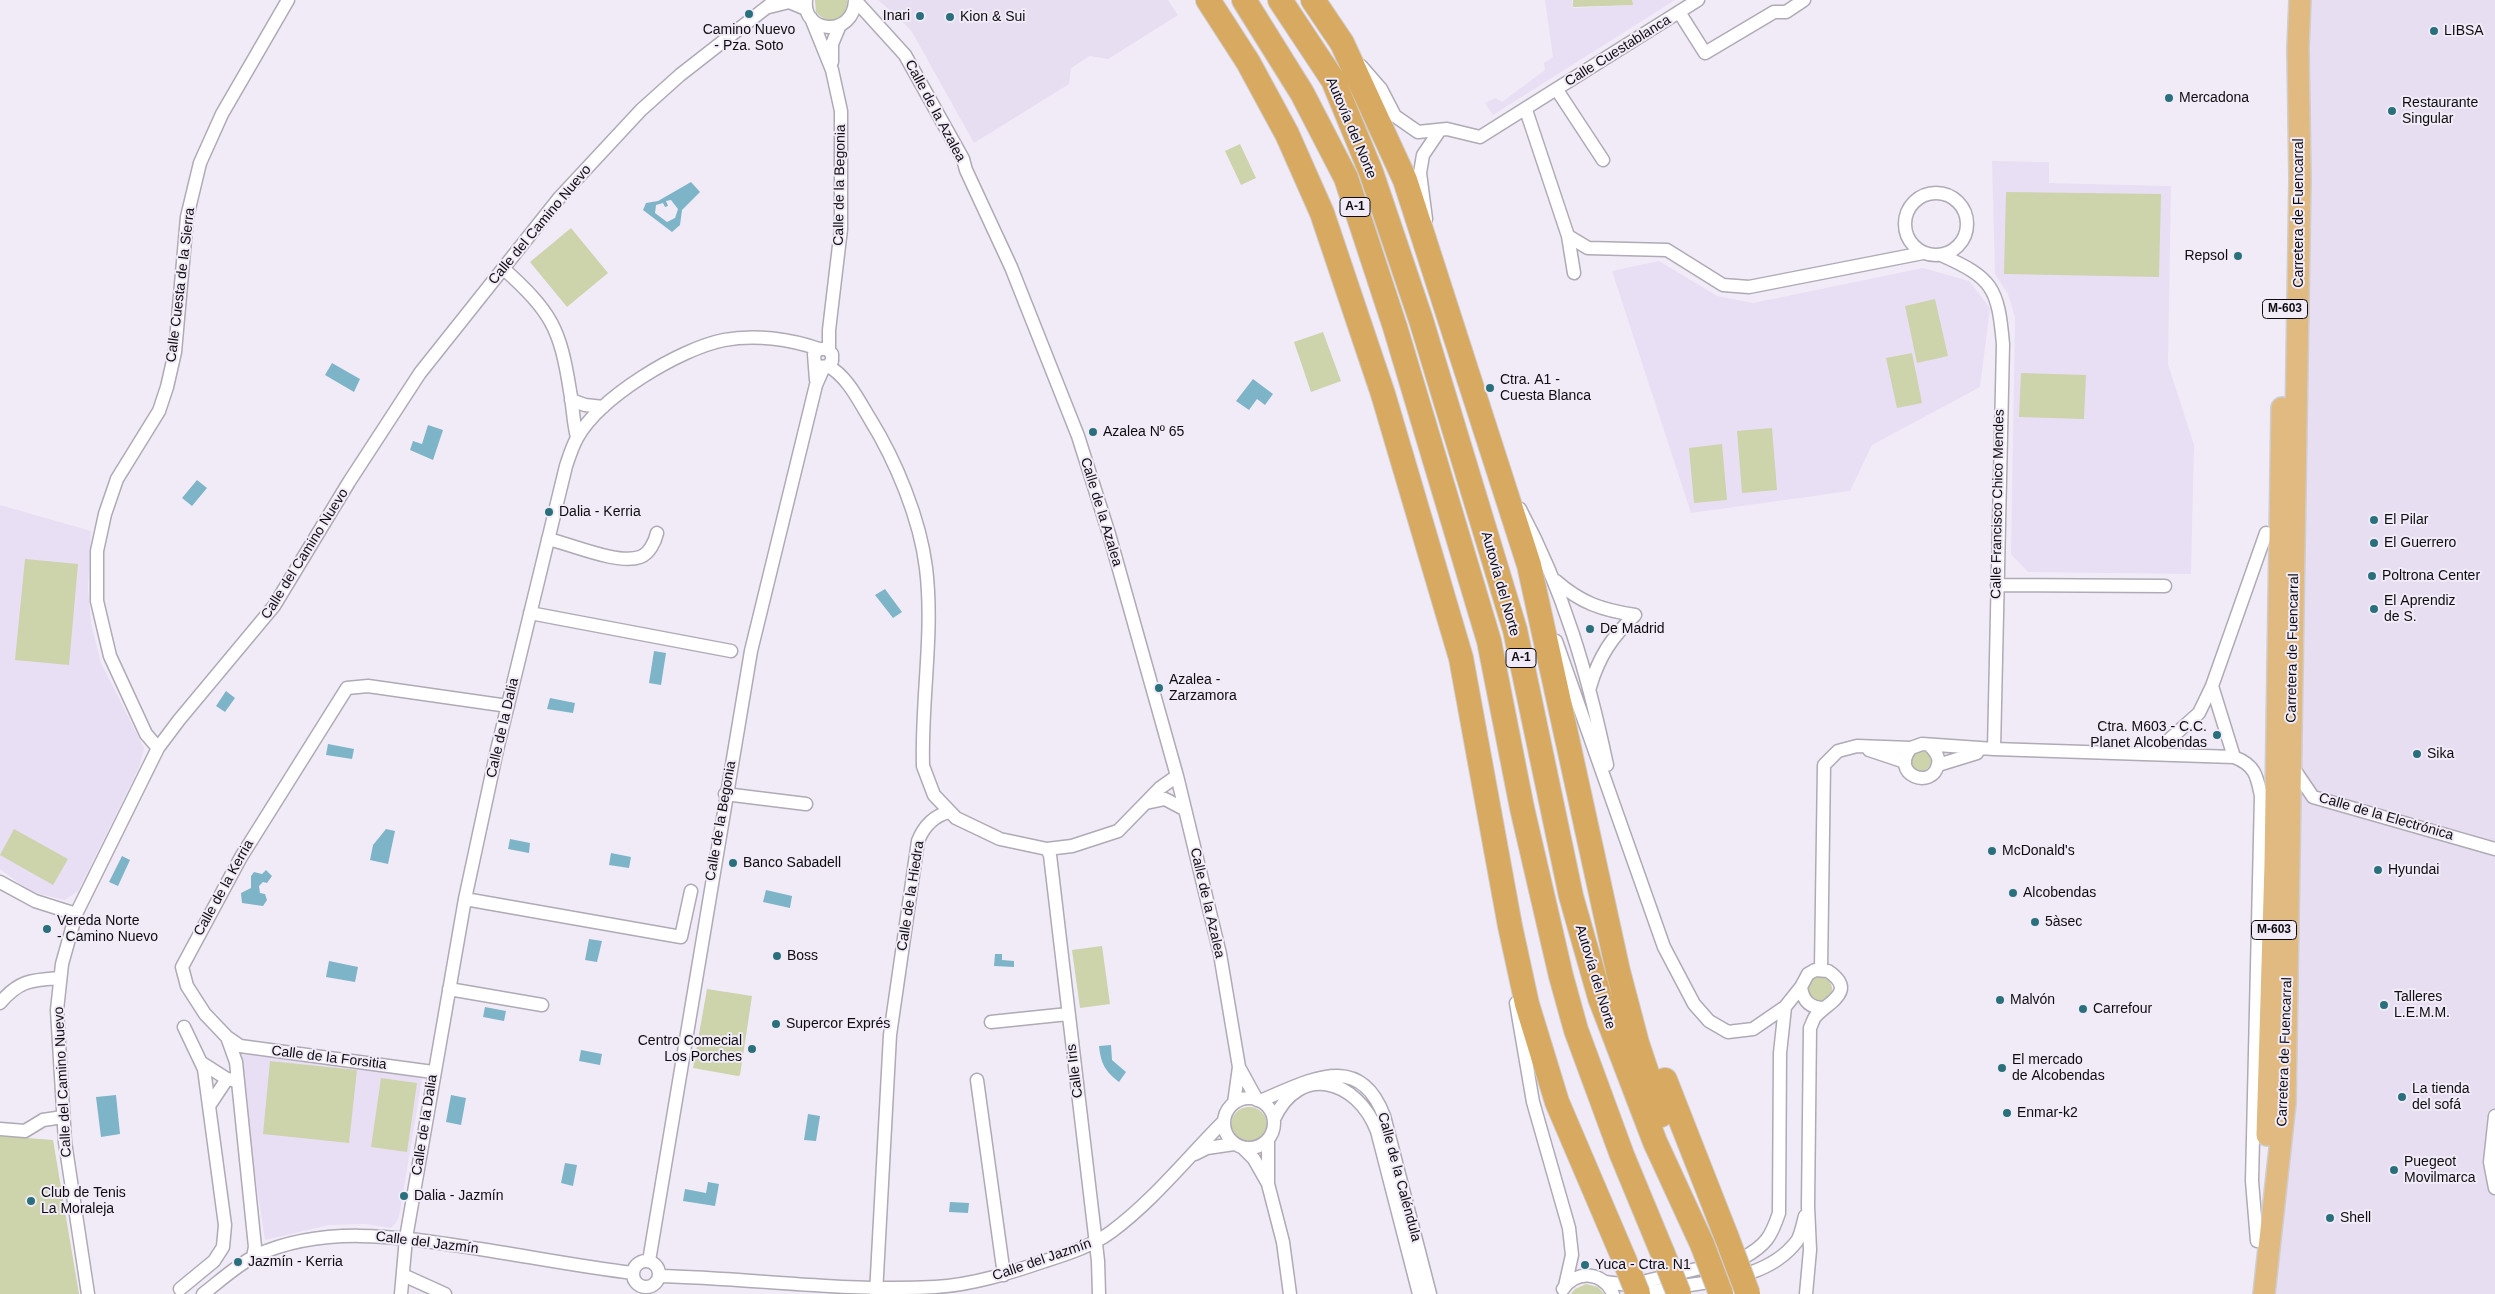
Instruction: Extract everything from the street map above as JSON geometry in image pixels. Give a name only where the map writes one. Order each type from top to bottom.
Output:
[{"type":"highway","points":[[1208,0],[1248,62],[1299,160],[1322,213],[1383,394],[1461,658],[1510,926],[1528,1004],[1557,1102],[1638,1294]]},
{"type":"highway","name":"Autovía del Norte","points":[[1244,0],[1302,93],[1346,178],[1401,345],[1490,641],[1522,808],[1561,976],[1576,1030],[1622,1155],[1679,1294]]},
{"type":"highway","name":"Autovía del Norte","points":[[1280,0],[1333,80],[1370,172],[1421,320],[1515,630],[1571,896],[1600,998],[1655,1142],[1700,1240],[1721,1294]]},
{"type":"highway","points":[[1313,0],[1342,43],[1405,180],[1428,244],[1529,565],[1618,971],[1637,1043],[1688,1190],[1700,1240]]},
{"type":"highway","name":"Carretera de Fuencarral","points":[[2250,1294],[2270,1111],[2290,0]]},
{"type":"highway","name":"Carretera de Fuencarral","points":[[2264,1294],[2285,1103],[2292,766],[2300,179],[2298,37],[2300,0]]},
{"type":"highway","points":[[1333,80],[1351,98],[1416,239],[1503,501],[1514,520]]},
{"type":"highway","points":[[1302,93],[1341,213],[1383,394]]},
{"type":"highway","points":[[2266,533],[2278,618]]},
{"type":"highway","points":[[1600,887],[1648,1037],[1748,1294]]},
{"type":"street","name":"Calle Cuesta de la Sierra","points":[[162,743],[140,720],[110,656],[96,600],[97,551],[105,514],[118,479],[159,411],[167,387],[175,352],[187,217],[200,162],[222,114],[288,0]]},
{"type":"street","name":"Calle de la Begonia","points":[[832,70],[832,44],[840,25],[852,15],[855,0]]},
{"type":"street","name":"Calle de la Azalea","points":[[855,0],[906,56],[963,159],[1011,267],[1078,436],[1109,534],[1177,776],[1220,954],[1239,1067],[1234,1103]]},
{"type":"street","name":"Calle Cuestablanca","points":[[1342,43],[1381,89],[1396,116],[1418,132],[1447,129],[1480,138],[1698,0]]},
{"type":"street","name":"Calle Cuestablanca","points":[[1679,12],[1705,53],[1774,12],[1786,12],[1804,0]]},
{"type":"street","points":[[2298,37],[2302,19],[2310,0]]},
{"type":"street","name":"Calle del Camino Nuevo","points":[[88,1294],[74,1214],[64,1116],[58,1010],[60,978],[66,942],[76,914],[162,743],[274,606],[368,453],[420,373],[560,197],[641,110],[680,75],[773,3],[790,2],[806,7],[824,27],[840,25]]},
{"type":"street","name":"Calle de la Begonia","points":[[649,1261],[750,651],[816,385],[823,366],[813,357],[823,349],[829,330],[841,229],[841,111],[832,70],[806,7]]},
{"type":"street","name":"Calle Cuestablanca","points":[[1557,90],[1603,160]]},
{"type":"street","points":[[1526,110],[1568,236],[1574,273]]},
{"type":"street","points":[[1428,244],[1420,174],[1423,155],[1440,130]]},
{"type":"street","points":[[1568,236],[1588,248],[1667,250],[1723,285],[1749,287],[1884,262],[1911,254],[1941,255],[1952,252],[1963,240],[1968,227],[1967,216],[1962,206],[1955,198],[1934,192],[1924,195],[1915,201],[1908,210],[1905,230],[1900,245],[1884,262]]},
{"type":"street","points":[[1905,230],[1908,239],[1923,253]]},
{"type":"street","name":"Calle Francisco Chico Mendes","points":[[1963,240],[1972,269]]},
{"type":"street","name":"Calle Francisco Chico Mendes","points":[[1941,255],[1972,269],[1987,284],[1995,297],[2000,314],[2003,344],[1994,749]]},
{"type":"street","points":[[504,269],[532,295],[553,323],[564,354],[577,437]]},
{"type":"street","name":"Calle de la Dalia","points":[[401,1294],[406,1238],[433,1072],[465,899],[530,613],[566,466],[577,437],[603,407],[665,364],[688,352],[725,340],[780,340],[823,349]]},
{"type":"street","points":[[823,366],[837,373],[850,388],[884,442],[919,534],[926,568],[927,602],[923,766],[934,795],[949,812],[970,826],[1000,839],[1047,849],[1072,846],[1118,831],[1165,784],[1177,776]]},
{"type":"street","points":[[572,400],[585,405],[603,407]]},
{"type":"street","points":[[1497,466],[1555,580],[1590,687],[1618,817]]},
{"type":"street","points":[[548,539],[601,554],[629,559],[646,554],[656,540],[657,533]]},
{"type":"street","points":[[2104,752],[2162,746],[2199,714],[2212,686],[2266,533]]},
{"type":"street","points":[[1529,565],[1664,947],[1694,1004],[1709,1021],[1728,1032],[1754,1029],[1785,1006],[1808,974],[1821,969],[1834,975],[1840,989],[1836,1001],[1824,1008],[1814,1018],[1810,1028],[1808,1206],[1810,1250],[1806,1294]]},
{"type":"street","points":[[1555,580],[1567,591],[1603,610],[1635,615],[1618,632],[1597,663],[1590,687]]},
{"type":"street","points":[[1997,585],[2165,586]]},
{"type":"street","points":[[530,613],[731,651]]},
{"type":"street","name":"Calle de la Kerria","points":[[254,1257],[255,1247],[232,1080],[236,1062],[227,1037],[205,1014],[187,986],[182,967],[241,857],[347,688],[368,686],[508,706]]},
{"type":"street","points":[[2212,686],[2234,757]]},
{"type":"street","points":[[1821,969],[1824,765],[1838,750],[1857,746],[1911,748],[1922,744],[1994,749],[2234,757],[2245,761],[2257,775],[2261,796],[2252,1181],[2257,1241]]},
{"type":"street","points":[[1857,746],[1904,762],[1909,772],[1922,778],[1933,774],[1938,765],[1938,756],[1930,746]]},
{"type":"street","points":[[1904,762],[1911,748]]},
{"type":"street","points":[[1938,765],[1959,757],[1994,749]]},
{"type":"street","name":"Calle de la Electrónica","points":[[2292,766],[2313,796],[2495,849]]},
{"type":"street","points":[[725,794],[806,804]]},
{"type":"street","points":[[1146,803],[1165,799],[1184,809]]},
{"type":"street","name":"Calle de la Hiedra","points":[[876,1291],[890,1035],[917,851],[922,831],[926,826],[938,816],[949,812]]},
{"type":"street","name":"Calle Iris","points":[[1047,849],[1050,855],[1098,1261],[1099,1294]]},
{"type":"street","points":[[0,882],[35,901],[76,914]]},
{"type":"street","points":[[465,899],[682,937],[691,891]]},
{"type":"street","points":[[1510,926],[1508,955],[1533,1102],[1569,1228],[1572,1255],[1561,1291]]},
{"type":"street","points":[[0,1003],[10,991],[28,981],[60,978]]},
{"type":"street","points":[[1801,986],[1805,1000],[1817,1008],[1824,1008]]},
{"type":"street","points":[[448,989],[542,1004]]},
{"type":"street","points":[[1561,1291],[1575,1278],[1587,1275],[1605,1282],[1629,1285],[1743,1258],[1759,1249],[1772,1235],[1779,1213],[1780,1053],[1785,1006]]},
{"type":"street","points":[[991,1022],[1068,1014]]},
{"type":"street","points":[[180,1289],[214,1261],[223,1247],[225,1225],[202,1063],[184,1027]]},
{"type":"street","name":"Calle de la Forsitia","points":[[227,1037],[240,1046],[433,1072]]},
{"type":"street","points":[[202,1063],[232,1080],[209,1106]]},
{"type":"street","name":"Calle de la Azalea","points":[[1239,1067],[1259,1100]]},
{"type":"street","name":"Calle de la Caléndula","points":[[1259,1100],[1295,1086],[1329,1076],[1341,1075],[1357,1080],[1374,1094],[1384,1116],[1430,1294]]},
{"type":"street","points":[[977,1080],[1004,1275]]},
{"type":"street","name":"Calle de la Caléndula","points":[[1274,1119],[1287,1098],[1297,1090],[1322,1084],[1350,1092],[1368,1110],[1377,1131],[1419,1294]]},
{"type":"street","points":[[1268,1184],[1254,1160],[1226,1134],[1224,1120],[1229,1108],[1242,1099],[1259,1100],[1271,1112],[1274,1119],[1272,1133],[1268,1140],[1268,1184],[1283,1242],[1290,1294]]},
{"type":"street","points":[[0,1129],[25,1131],[43,1120],[64,1116]]},
{"type":"street","name":"Calle del Jazmín","points":[[658,1276],[876,1291],[936,1287],[1004,1275],[1095,1242],[1132,1215],[1224,1120]]},
{"type":"street","points":[[2494,1121],[2490,1162],[2495,1188]]},
{"type":"street","points":[[1239,1146],[1253,1148],[1268,1140]]},
{"type":"street","name":"Calle del Jazmín","points":[[1184,1160],[1207,1148],[1239,1146]]},
{"type":"street","points":[[1644,1294],[1749,1274],[1775,1261],[1798,1240],[1808,1206]]},
{"type":"street","name":"Calle del Jazmín","points":[[204,1294],[254,1257],[274,1248],[309,1240],[359,1235],[406,1238],[634,1273]]},
{"type":"street","points":[[649,1261],[656,1266],[658,1276],[654,1284],[642,1290],[636,1281],[634,1273],[639,1263],[649,1261]]},
{"type":"street","points":[[402,1275],[444,1294]]},
{"type":"street","points":[[1605,1282],[1613,1294]]},
{"type":"shaded area","points":[[878,0],[1168,0],[1178,15],[1108,59],[1090,56],[1071,68],[1069,84],[974,143],[912,32]]},
{"type":"shaded area","points":[[1545,0],[1572,0],[1573,8],[1632,5],[1632,0],[1675,0],[1493,115],[1485,103],[1496,98],[1502,102],[1545,70],[1544,63],[1553,57]]},
{"type":"shaded area","points":[[2300,0],[2495,0],[2495,1294],[2264,1294],[2285,1103]]},
{"type":"shaded area","points":[[1992,161],[2049,162],[2049,183],[2171,186],[2168,364],[2194,445],[2191,574],[2028,572],[2011,554],[2015,317],[2008,294],[1995,274]]},
{"type":"shaded area","points":[[1659,261],[1717,296],[1753,303],[1923,268],[1969,281],[1990,308],[1980,387],[1872,445],[1850,491],[1691,513],[1612,271]]},
{"type":"shaded area","points":[[0,505],[91,531],[88,588],[91,623],[101,663],[144,748],[139,768],[78,891],[65,900],[31,892],[0,869]]},
{"type":"shaded area","points":[[241,1054],[423,1074],[399,1217],[391,1228],[365,1224],[329,1225],[265,1240],[250,1142]]},
{"type":"green space","points":[[815,0],[847,0],[847,7],[841,17],[832,20],[826,19],[816,12]]},
{"type":"green space","points":[[1573,0],[1632,0],[1633,5],[1573,7]]},
{"type":"green space","points":[[1240,144],[1256,178],[1241,185],[1225,151]]},
{"type":"green space","points":[[2006,192],[2161,194],[2159,277],[2004,274]]},
{"type":"green space","points":[[571,228],[608,273],[567,307],[530,262]]},
{"type":"green space","points":[[1935,299],[1948,356],[1917,363],[1905,306]]},
{"type":"green space","points":[[1323,332],[1341,381],[1311,392],[1294,342]]},
{"type":"green space","points":[[1912,353],[1922,403],[1897,408],[1886,358]]},
{"type":"green space","points":[[2021,373],[2086,375],[2084,419],[2019,417]]},
{"type":"green space","points":[[1772,428],[1777,490],[1742,493],[1737,431]]},
{"type":"green space","points":[[1722,444],[1727,500],[1694,503],[1689,448]]},
{"type":"green space","points":[[25,559],[78,564],[69,665],[15,660]]},
{"type":"green space","points":[[1921,751],[1928,754],[1931,761],[1928,768],[1921,771],[1914,768],[1911,761],[1914,754]]},
{"type":"green space","points":[[14,829],[68,859],[53,885],[0,855]]},
{"type":"green space","points":[[1102,946],[1110,1004],[1080,1008],[1072,950]]},
{"type":"green space","points":[[1820,977],[1828,981],[1832,989],[1828,997],[1820,1001],[1812,997],[1808,989],[1812,981]]},
{"type":"green space","points":[[707,989],[752,996],[740,1075],[738,1076],[693,1068]]},
{"type":"green space","points":[[270,1061],[357,1070],[349,1143],[263,1134]]},
{"type":"green space","points":[[381,1078],[417,1083],[407,1152],[371,1147]]},
{"type":"green space","points":[[1249,1107],[1256,1108],[1262,1112],[1266,1118],[1266,1132],[1262,1138],[1256,1142],[1249,1143],[1242,1142],[1236,1138],[1232,1132],[1231,1125],[1232,1118],[1236,1112],[1242,1108]]},
{"type":"green space","name":"Club de Tenis La Moraleja","points":[[0,1136],[53,1140],[79,1294],[0,1294]]},
{"type":"green space","points":[[1586,1284],[1598,1287],[1604,1294],[1571,1294],[1575,1289]]},
{"type":"water","points":[[691,182],[700,192],[682,210],[680,225],[672,232],[643,210],[646,203],[658,201]],"holes":[[[671,200],[678,209],[675,218],[667,222],[655,213],[656,205],[663,203],[665,207],[668,206],[666,201]]]},
{"type":"water","points":[[332,363],[360,379],[354,392],[325,375]]},
{"type":"water","points":[[1253,379],[1273,394],[1265,405],[1257,399],[1249,410],[1236,401]]},
{"type":"water","points":[[428,425],[443,430],[433,460],[410,450],[413,441],[422,444]]},
{"type":"water","points":[[197,480],[207,488],[192,506],[182,498]]},
{"type":"water","points":[[885,589],[902,612],[893,618],[875,595]]},
{"type":"water","points":[[654,651],[666,653],[661,685],[649,683]]},
{"type":"water","points":[[226,691],[235,698],[225,712],[216,706]]},
{"type":"water","points":[[550,698],[575,703],[573,713],[547,709]]},
{"type":"water","points":[[328,744],[354,749],[352,759],[326,755]]},
{"type":"water","points":[[386,829],[395,831],[388,864],[370,860],[373,845]]},
{"type":"water","points":[[510,839],[530,843],[529,853],[508,849]]},
{"type":"water","points":[[611,853],[631,857],[629,868],[609,865]]},
{"type":"water","points":[[122,856],[130,860],[118,886],[109,882]]},
{"type":"water","points":[[266,870],[272,876],[267,883],[263,882],[259,886],[260,893],[265,894],[267,900],[263,906],[242,903],[241,893],[251,888],[251,876],[254,872],[262,874]]},
{"type":"water","points":[[766,890],[792,896],[790,908],[763,902]]},
{"type":"water","points":[[589,939],[602,941],[597,962],[585,960]]},
{"type":"water","points":[[995,954],[1002,954],[1002,960],[1014,961],[1014,967],[994,966]]},
{"type":"water","points":[[329,961],[358,967],[355,982],[326,977]]},
{"type":"water","points":[[485,1007],[506,1011],[504,1021],[483,1017]]},
{"type":"water","points":[[1111,1045],[1112,1060],[1126,1072],[1119,1082],[1104,1067],[1101,1058],[1099,1046]]},
{"type":"water","points":[[581,1050],[602,1054],[600,1065],[579,1061]]},
{"type":"water","points":[[116,1095],[120,1134],[101,1137],[96,1097]]},
{"type":"water","points":[[451,1095],[466,1098],[461,1125],[446,1122]]},
{"type":"water","points":[[808,1114],[820,1116],[816,1141],[804,1140]]},
{"type":"water","points":[[565,1163],[577,1165],[573,1186],[561,1183]]},
{"type":"water","points":[[708,1182],[719,1184],[715,1206],[683,1201],[685,1189],[706,1193]]},
{"type":"water","points":[[950,1202],[969,1203],[968,1213],[949,1212]]},
{"type":"place","name":"Camino Nuevo - Pza. Soto","points":[[749,14]]},
{"type":"place","name":"Inari","points":[[920,16]]},
{"type":"place","name":"Kion & Sui","points":[[950,17]]},
{"type":"place","name":"LIBSA","points":[[2434,31]]},
{"type":"place","name":"Mercadona","points":[[2169,98]]},
{"type":"place","name":"Restaurante Singular","points":[[2392,111]]},
{"type":"place","name":"Repsol","points":[[2238,256]]},
{"type":"place","name":"Ctra. A1 - Cuesta Blanca","points":[[1490,388]]},
{"type":"place","name":"Azalea Nº 65","points":[[1093,432]]},
{"type":"place","name":"Dalia - Kerria","points":[[549,512]]},
{"type":"place","name":"El Pilar","points":[[2374,520]]},
{"type":"place","name":"El Guerrero","points":[[2374,543]]},
{"type":"place","name":"Poltrona Center","points":[[2372,576]]},
{"type":"place","name":"El Aprendiz de S.","points":[[2374,609]]},
{"type":"place","name":"De Madrid","points":[[1590,629]]},
{"type":"place","name":"Azalea - Zarzamora","points":[[1159,688]]},
{"type":"place","name":"Ctra. M603 - C.C. Planet Alcobendas","points":[[2217,735]]},
{"type":"place","name":"Sika","points":[[2417,754]]},
{"type":"place","name":"McDonald's","points":[[1992,851]]},
{"type":"place","name":"Banco Sabadell","points":[[733,863]]},
{"type":"place","name":"Hyundai","points":[[2378,870]]},
{"type":"place","name":"Alcobendas","points":[[2013,893]]},
{"type":"place","name":"5àsec","points":[[2035,922]]},
{"type":"place","name":"Vereda Norte - Camino Nuevo","points":[[47,929]]},
{"type":"place","name":"Boss","points":[[777,956]]},
{"type":"place","name":"Malvón","points":[[2000,1000]]},
{"type":"place","name":"Talleres L.E.M.M.","points":[[2384,1005]]},
{"type":"place","name":"Carrefour","points":[[2083,1009]]},
{"type":"place","name":"Supercor Exprés","points":[[776,1024]]},
{"type":"place","name":"Centro Comecial Los Porches","points":[[752,1049]]},
{"type":"place","name":"El mercado de Alcobendas","points":[[2002,1068]]},
{"type":"place","name":"La tienda del sofá","points":[[2402,1097]]},
{"type":"place","name":"Enmar-k2","points":[[2007,1113]]},
{"type":"place","name":"Puegeot Movilmarca","points":[[2394,1170]]},
{"type":"place","name":"Dalia - Jazmín","points":[[404,1196]]},
{"type":"place","name":"Club de Tenis La Moraleja","points":[[31,1201]]},
{"type":"place","name":"Shell","points":[[2330,1218]]},
{"type":"place","name":"Jazmín - Kerria","points":[[238,1262]]},
{"type":"place","name":"Yuca - Ctra. N1","points":[[1585,1265]]}]
